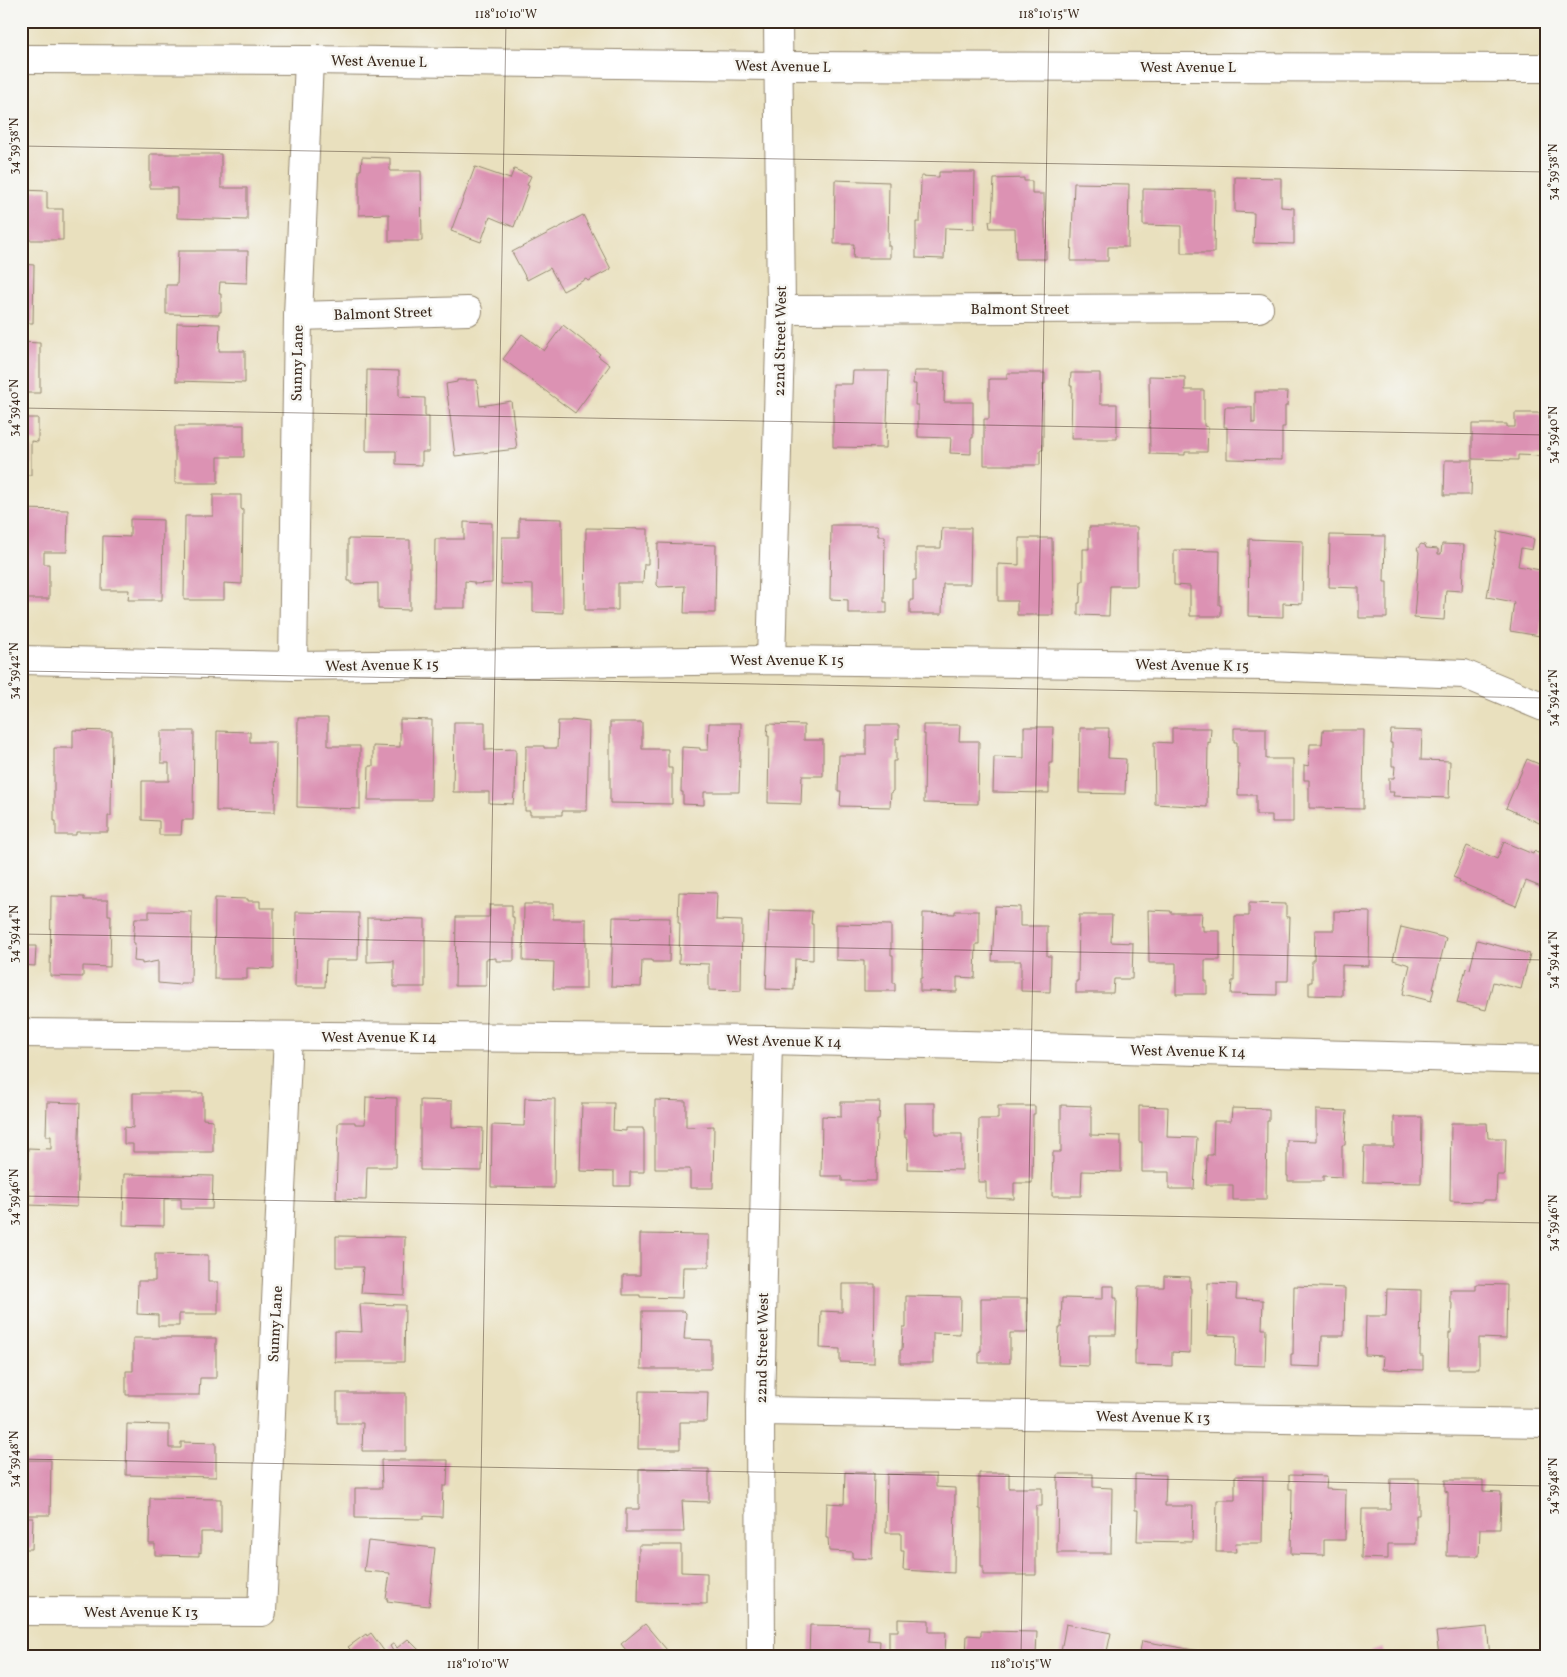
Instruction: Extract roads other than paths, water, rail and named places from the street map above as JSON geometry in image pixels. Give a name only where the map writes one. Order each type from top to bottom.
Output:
[{"type":"street","name":"22nd Street West","points":[[771,660],[781,310],[778,21]]},
{"type":"street","name":"West Avenue L","points":[[21,59],[309,60],[779,66],[1546,68]]},
{"type":"street","name":"Sunny Lane","points":[[293,666],[298,316],[309,60]]},
{"type":"street","name":"Balmont Street","points":[[781,310],[1259,308]]},
{"type":"street","name":"Balmont Street","points":[[298,316],[468,310]]},
{"type":"street","name":"West Avenue K 15","points":[[21,660],[293,666],[771,660],[1268,666],[1464,674],[1546,708]]},
{"type":"street","name":"West Avenue K 14","points":[[21,1033],[768,1040],[1546,1060]]},
{"type":"street","name":"Sunny Lane","points":[[262,1612],[288,1036]]},
{"type":"street","name":"22nd Street West","points":[[761,1656],[760,1411],[768,1040]]},
{"type":"street","name":"West Avenue K 13","points":[[760,1411],[1546,1423]]},
{"type":"street","name":"West Avenue K 13","points":[[21,1611],[262,1612]]}]
